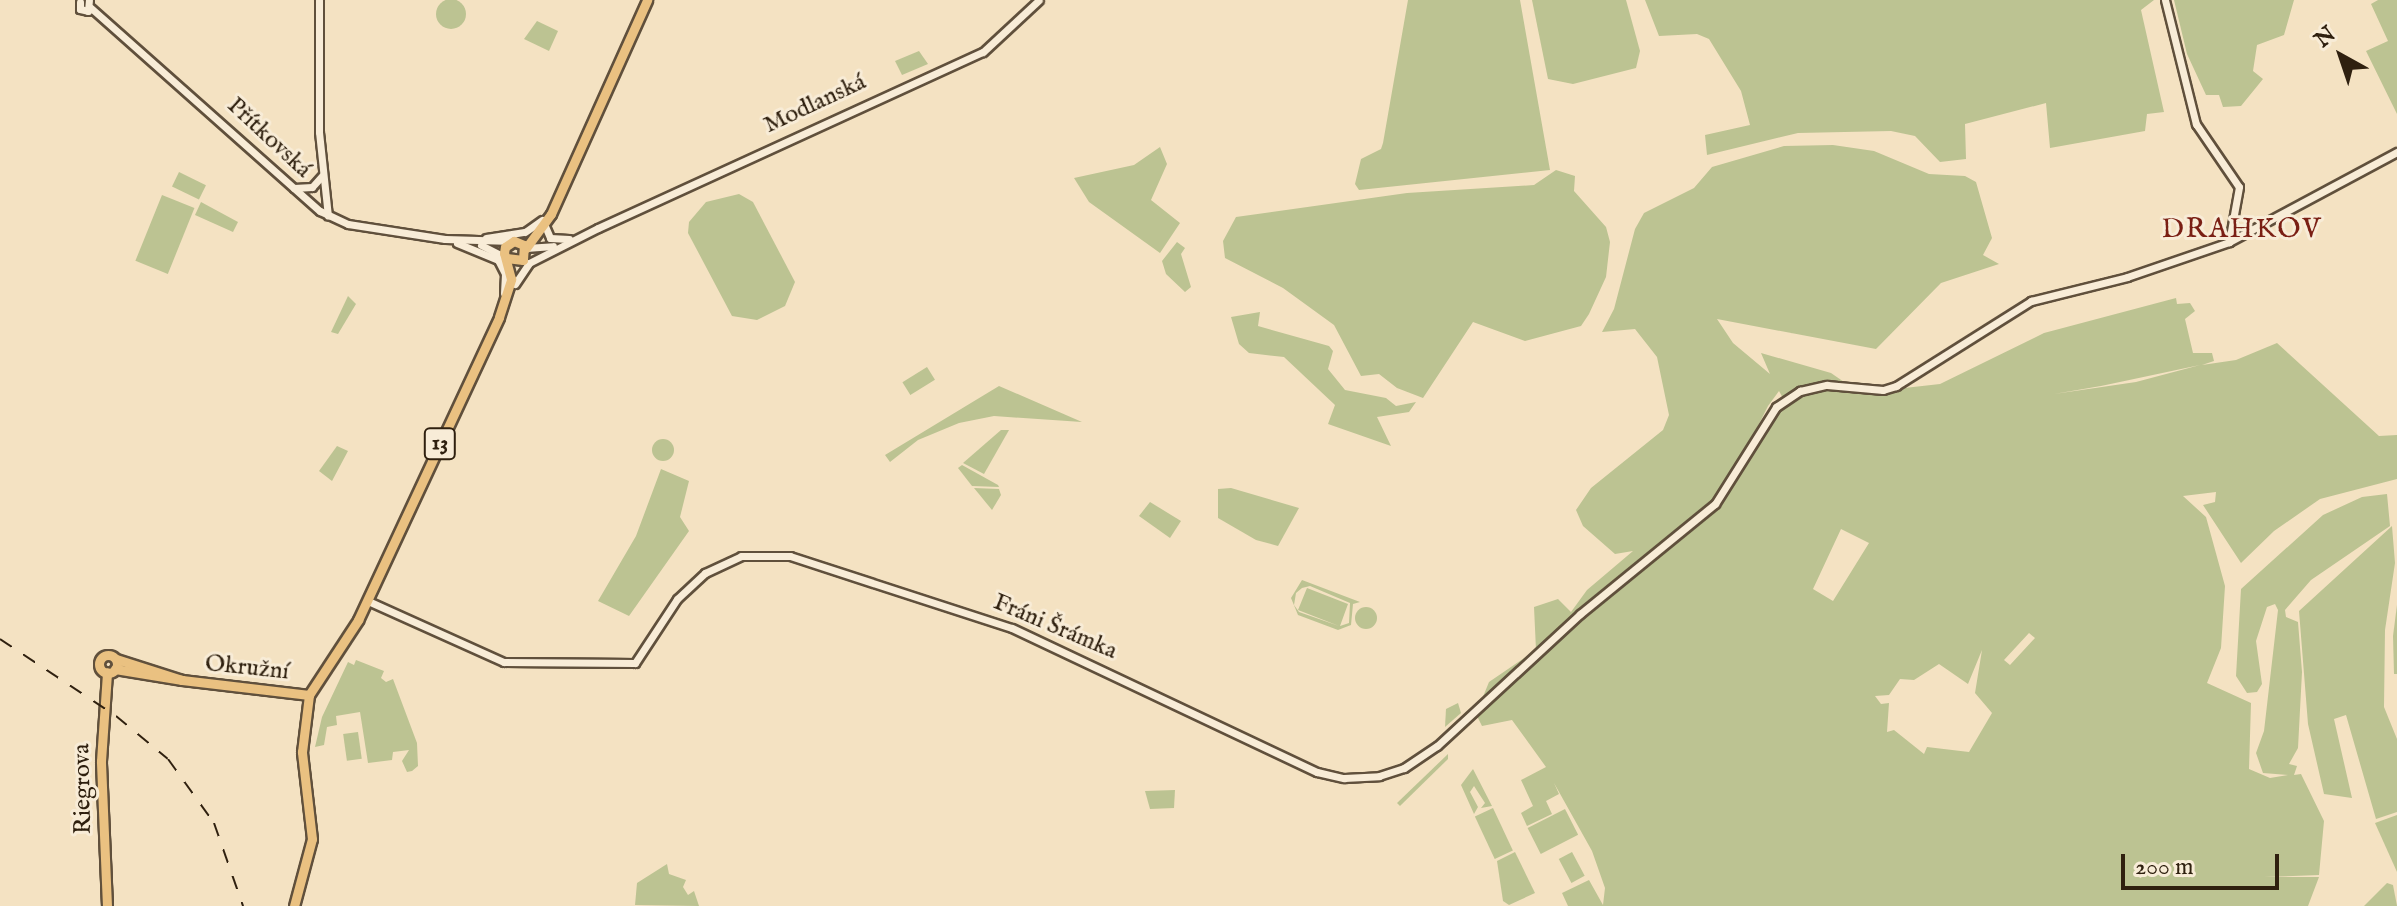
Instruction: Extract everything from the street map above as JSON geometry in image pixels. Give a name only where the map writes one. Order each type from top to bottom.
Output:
[{"type":"main road","points":[[543,223],[514,241],[506,258],[522,261],[526,248],[543,223],[647,0]]},
{"type":"main road","points":[[514,241],[526,248]]},
{"type":"main road","name":"13","points":[[499,317],[510,283],[506,258]]},
{"type":"main road","name":"13","points":[[309,695],[368,601],[515,284],[522,261]]},
{"type":"main road","name":"Okružní","points":[[113,667],[182,680]]},
{"type":"main road","name":"Okružní","points":[[113,667],[182,680],[309,695]]},
{"type":"main road","name":"Riegrova","points":[[107,906],[101,761],[105,698],[113,667]]},
{"type":"main road","points":[[105,698],[118,676],[154,676]]},
{"type":"main road","points":[[294,906],[312,839],[302,752],[309,695]]},
{"type":"street","points":[[319,0],[322,176],[328,216]]},
{"type":"street","name":"Modlanská","points":[[596,229],[983,52],[1039,0]]},
{"type":"street","points":[[2165,0],[2196,124],[2239,187],[2229,242]]},
{"type":"street","name":"Přítkovská","points":[[84,2],[133,40],[328,216],[348,224],[492,248],[506,258]]},
{"type":"street","name":"Fráni Šrámka","points":[[368,601],[504,662],[640,661],[663,617],[693,582],[733,559],[769,554],[848,572],[1012,628],[1334,776],[1365,778],[1404,768],[1470,714],[1580,614],[1715,504],[1776,407],[1800,391],[1896,386],[2031,301],[2127,277],[2229,242],[2397,152]]},
{"type":"street","points":[[294,188],[312,187],[322,176]]},
{"type":"street","points":[[447,239],[514,235],[543,223],[550,238],[570,238]]},
{"type":"street","points":[[526,248],[545,249],[596,229]]},
{"type":"street","points":[[515,284],[527,265],[596,229]]},
{"type":"street","points":[[447,239],[486,251],[501,264],[505,282],[499,317]]},
{"type":"street","name":"Přítkovská","points":[[447,239],[514,241]]},
{"type":"street","points":[[522,261],[558,249]]},
{"type":"green space","points":[[451,-1],[457,0],[465,8],[465,20],[457,28],[451,29],[445,28],[437,20],[436,14],[437,8],[445,0]]},
{"type":"green space","points":[[1408,0],[1520,0],[1550,170],[1359,190],[1355,184],[1361,159],[1381,149],[1383,143]]},
{"type":"green space","points":[[1532,0],[1626,0],[1640,51],[1636,68],[1573,84],[1548,79]]},
{"type":"green space","points":[[1645,0],[2154,0],[2141,10],[2164,112],[2147,114],[2145,131],[2050,148],[2046,103],[1965,124],[1966,159],[1940,162],[1915,136],[1891,131],[1798,133],[1707,155],[1705,135],[1750,125],[1741,91],[1709,39],[1697,34],[1659,36]]},
{"type":"green space","points":[[2174,0],[2294,0],[2284,35],[2257,45],[2253,71],[2263,79],[2241,106],[2223,107],[2219,95],[2206,95],[2187,54]]},
{"type":"green space","points":[[2378,0],[2397,0],[2397,114],[2366,51],[2388,41],[2371,4]]},
{"type":"green space","points":[[537,21],[558,31],[549,51],[524,39]]},
{"type":"green space","points":[[919,51],[928,64],[902,75],[895,61]]},
{"type":"green space","points":[[1833,145],[1874,151],[1929,174],[1965,176],[1976,182],[1992,238],[1983,255],[1999,264],[1941,283],[1876,349],[1717,319],[1733,343],[1770,374],[1761,353],[1831,373],[1860,393],[1940,384],[2044,333],[2176,298],[2177,304],[2190,303],[2195,311],[2185,319],[2193,353],[2212,353],[2214,361],[2202,365],[2236,360],[2277,343],[2379,436],[2397,435],[2397,479],[2320,499],[2274,531],[2241,563],[2203,505],[2215,502],[2216,492],[2183,496],[2206,517],[2225,586],[2221,648],[2207,683],[2251,703],[2249,769],[2270,778],[2288,775],[2263,773],[2256,753],[2264,731],[2278,610],[2275,604],[2267,607],[2256,641],[2262,684],[2257,692],[2247,693],[2236,676],[2241,589],[2323,515],[2362,497],[2387,494],[2390,526],[2311,580],[2285,610],[2286,617],[2298,622],[2302,672],[2298,748],[2289,764],[2297,766],[2294,775],[2301,774],[2324,821],[2319,875],[2264,877],[2319,877],[2308,906],[1568,906],[1562,893],[1589,880],[1603,905],[1605,888],[1592,851],[1554,783],[1559,794],[1546,801],[1552,814],[1527,826],[1521,813],[1533,806],[1521,780],[1546,767],[1512,720],[1482,726],[1476,714],[1489,682],[1536,650],[1534,607],[1558,599],[1571,612],[1587,590],[1633,551],[1615,554],[1583,526],[1576,510],[1591,488],[1663,430],[1669,415],[1657,357],[1635,329],[1602,332],[1614,309],[1635,229],[1644,213],[1694,188],[1712,167],[1784,146]],"holes":[[[2200,365],[2136,382],[2054,394]],[[1779,391],[1784,400],[1751,440]],[[1841,529],[1869,543],[1833,601],[1813,589]],[[2029,633],[2035,638],[2010,665],[2004,660]],[[1982,650],[1975,693],[1992,713],[1969,752],[1927,747],[1924,754],[1894,730],[1887,732],[1889,703],[1881,704],[1875,696],[1889,695],[1900,679],[1914,680],[1939,664],[1968,684]]]},
{"type":"green space","points":[[1160,147],[1167,164],[1151,200],[1180,223],[1160,253],[1089,202],[1074,178],[1134,165]]},
{"type":"green space","points":[[1556,170],[1575,176],[1574,191],[1606,227],[1610,242],[1606,277],[1589,314],[1581,326],[1525,341],[1473,322],[1423,398],[1397,388],[1379,374],[1361,376],[1334,325],[1283,288],[1225,258],[1223,241],[1236,217],[1407,193],[1534,185]]},
{"type":"green space","points":[[179,172],[206,185],[199,200],[172,186]]},
{"type":"green space","points":[[739,194],[753,202],[795,282],[785,306],[757,320],[732,316],[688,233],[689,222],[706,202]]},
{"type":"green space","points":[[162,195],[194,208],[168,274],[135,261]]},
{"type":"green space","points":[[201,202],[238,222],[233,232],[195,215]]},
{"type":"green space","points":[[1177,242],[1185,248],[1181,254],[1191,287],[1185,292],[1166,274],[1162,261]]},
{"type":"green space","points":[[348,296],[356,304],[338,334],[331,332]]},
{"type":"green space","points":[[1260,312],[1258,326],[1329,346],[1333,351],[1328,369],[1345,390],[1386,398],[1396,406],[1416,402],[1409,412],[1377,417],[1391,446],[1328,424],[1335,405],[1284,357],[1249,353],[1239,344],[1231,317]]},
{"type":"green space","points":[[927,367],[935,380],[910,395],[902,382]]},
{"type":"green space","points":[[999,386],[1082,422],[994,416],[959,423],[918,440],[890,462],[885,455]]},
{"type":"green space","points":[[1001,430],[1009,430],[984,474],[963,463]]},
{"type":"green space","points":[[663,439],[671,442],[674,450],[671,458],[663,461],[655,458],[652,450],[655,442]]},
{"type":"green space","points":[[337,446],[348,451],[332,481],[319,471]]},
{"type":"green space","points":[[962,465],[999,487],[972,486],[958,468]]},
{"type":"green space","points":[[661,469],[689,481],[680,517],[689,531],[629,616],[598,601],[636,536]]},
{"type":"green space","points":[[974,488],[999,489],[1001,495],[992,510]]},
{"type":"green space","points":[[1231,488],[1299,508],[1278,546],[1256,540],[1218,518],[1218,489]]},
{"type":"green space","points":[[1150,502],[1181,521],[1170,538],[1139,516]]},
{"type":"green space","points":[[2392,526],[2395,563],[2385,630],[2384,707],[2397,739],[2397,812],[2376,819],[2346,715],[2334,719],[2352,798],[2324,794],[2308,724],[2299,611]]},
{"type":"green space","points":[[1302,580],[1360,602],[1353,604],[1351,625],[1338,630],[1298,615],[1291,598]],"holes":[[[1310,586],[1350,603],[1349,623],[1340,626],[1348,604],[1307,588],[1298,610],[1339,626],[1299,612],[1294,605],[1296,593]]]},
{"type":"green space","points":[[2397,605],[2397,674],[2394,674],[2393,636]]},
{"type":"green space","points":[[1366,607],[1374,610],[1377,618],[1374,626],[1366,629],[1358,626],[1355,618],[1358,610]]},
{"type":"green space","points":[[356,660],[384,671],[381,678],[386,682],[393,679],[417,743],[418,766],[412,771],[407,772],[402,761],[409,750],[393,752],[392,760],[368,763],[360,712],[336,716],[337,725],[327,727],[324,745],[315,747],[322,717],[348,662],[354,665]]},
{"type":"green space","points":[[1458,703],[1461,713],[1445,727],[1446,709]]},
{"type":"green space","points":[[358,732],[362,759],[347,761],[343,734]]},
{"type":"green space","points":[[1448,754],[1448,759],[1400,806],[1397,803]]},
{"type":"green space","points":[[1473,769],[1492,806],[1481,808],[1485,803],[1474,786],[1470,792],[1478,807],[1474,814],[1461,785]]},
{"type":"green space","points":[[1175,790],[1174,808],[1150,809],[1145,791]]},
{"type":"green space","points":[[1493,808],[1513,851],[1495,859],[1475,816]]},
{"type":"green space","points":[[1565,809],[1578,835],[1541,854],[1528,828]]},
{"type":"green space","points":[[2397,815],[2397,872],[2375,823]]},
{"type":"green space","points":[[1515,852],[1535,893],[1509,905],[1503,901],[1497,861]]},
{"type":"green space","points":[[1572,852],[1585,876],[1571,883],[1559,859]]},
{"type":"green space","points":[[667,864],[669,874],[686,880],[683,887],[688,895],[694,891],[699,906],[635,905],[637,883]]},
{"type":"green space","points":[[2387,883],[2393,885],[2397,906],[2364,906]]},
{"type":"railway","points":[[0,639],[116,716],[168,759],[214,823],[243,906]]},
{"type":"district","name":"DRAHKOV","points":[[2242,230]]}]
